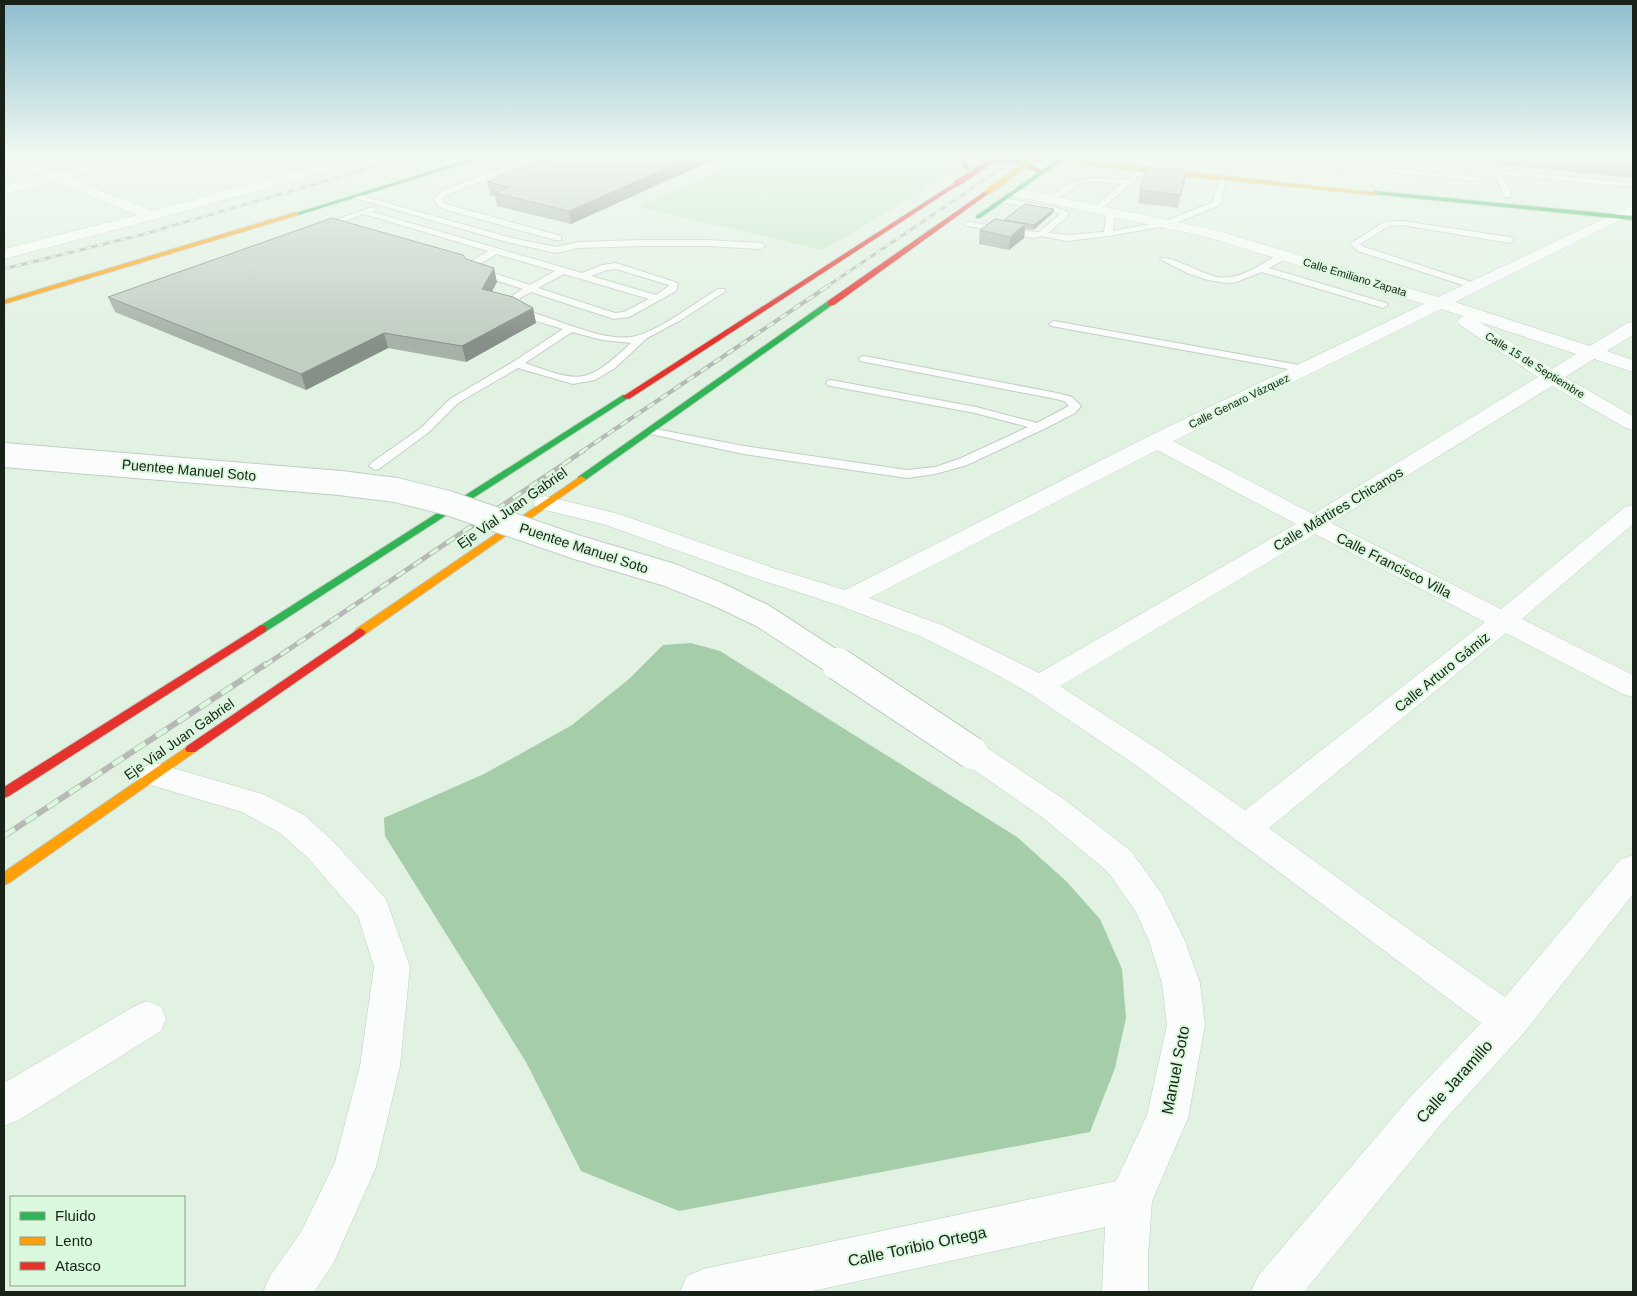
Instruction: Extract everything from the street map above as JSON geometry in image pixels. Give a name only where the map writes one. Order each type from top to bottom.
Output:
[{"type":"main road","points":[[4,302],[283,218]]},
{"type":"main road","points":[[698,351],[734,316],[887,218]]},
{"type":"main road","points":[[4,793],[903,218]]},
{"type":"main road","name":"Eje Vial Juan Gabriel","points":[[4,879],[650,431],[950,218]]},
{"type":"main road","points":[[964,227],[983,218]]},
{"type":"main road","points":[[699,396],[771,359],[787,348]]},
{"type":"street","points":[[4,254],[141,218]]},
{"type":"street","name":"Calle Emiliano Zapata","points":[[1147,218],[1286,256],[1633,366]]},
{"type":"street","name":"Calle Genaro Vázquez","points":[[847,599],[1156,441],[1439,303],[1618,218]]},
{"type":"street","name":"Calle 15 de Septiembre","points":[[1439,303],[1551,377],[1633,424]]},
{"type":"street","name":"Calle Mártires Chicanos","points":[[1039,686],[1314,524],[1551,377],[1594,353],[1633,327]]},
{"type":"street","name":"Calle Francisco Villa","points":[[1156,441],[1633,687]]},
{"type":"street","name":"Puentee Manuel Soto","points":[[4,455],[340,483],[396,490],[448,503],[576,547],[670,575],[740,605],[763,616],[806,643],[972,753]]},
{"type":"street","points":[[545,503],[611,519],[764,573],[847,599],[932,631],[1000,664],[1039,686],[1148,758],[1246,828],[1387,934],[1509,1021]]},
{"type":"street","name":"Calle Arturo Gámiz","points":[[1246,828],[1394,712],[1504,622],[1633,512]]},
{"type":"street","name":"Manuel Soto","points":[[972,753],[1054,809],[1119,861],[1150,904],[1167,941],[1181,983],[1186,1025],[1167,1118],[1130,1200],[1125,1256],[1125,1292]]},
{"type":"street","points":[[155,775],[252,803],[292,824],[320,849],[374,909],[392,967],[380,1066],[355,1167],[317,1248],[286,1292]]},
{"type":"street","name":"Calle Jaramillo","points":[[1274,1292],[1426,1110],[1509,1021],[1633,869]]},
{"type":"street","points":[[4,1106],[147,1019]]},
{"type":"street","name":"Calle Toribio Ortega","points":[[703,1292],[1130,1200]]},
{"type":"lane","points":[[310,230],[345,218]]},
{"type":"lane","points":[[386,218],[656,298]]},
{"type":"lane","points":[[437,218],[510,240],[556,250],[578,245],[641,243],[706,242],[761,246]]},
{"type":"lane","points":[[488,218],[558,238]]},
{"type":"lane","points":[[1041,234],[1060,218]]},
{"type":"lane","points":[[1106,218],[1108,234]]},
{"type":"lane","points":[[964,227],[1067,238],[1108,234],[1168,223],[1179,218]]},
{"type":"lane","points":[[1475,286],[1361,249],[1354,244],[1386,224],[1402,222],[1510,240]]},
{"type":"lane","points":[[541,264],[556,250]]},
{"type":"lane","points":[[495,251],[472,264],[473,270],[614,316],[626,314],[673,289],[674,286],[673,283],[616,266],[605,267],[582,276]]},
{"type":"lane","points":[[1164,259],[1208,278],[1223,280],[1236,279],[1262,269],[1286,256]]},
{"type":"lane","points":[[1262,269],[1383,305]]},
{"type":"lane","points":[[562,271],[516,297],[514,303],[526,313],[570,329],[619,340],[643,337]]},
{"type":"lane","points":[[517,364],[573,381],[584,380],[612,365],[643,337],[721,291]]},
{"type":"lane","points":[[1054,324],[1305,368]]},
{"type":"lane","points":[[375,466],[425,430],[454,401],[517,364],[570,329]]},
{"type":"lane","points":[[650,431],[744,450],[907,474],[925,473],[944,469],[1040,427],[1071,411],[1075,406],[1073,402],[1057,396],[864,359]]},
{"type":"lane","points":[[831,384],[958,406],[1040,427]]},
{"type":"shaded area","points":[[688,218],[876,218],[823,250]]},
{"type":"shaded area","points":[[691,643],[720,651],[1017,837],[1066,881],[1100,919],[1122,969],[1126,1018],[1115,1068],[1090,1132],[679,1211],[581,1171],[526,1062],[385,836],[384,818],[484,774],[572,725],[629,679],[663,645]]},
{"type":"building","points":[[334,218],[463,255],[466,259],[494,268],[482,289],[513,297],[533,308],[462,346],[384,333],[301,374],[108,297]]},
{"type":"building","points":[[1006,218],[1042,218],[1034,225],[1004,220]]},
{"type":"building","points":[[995,219],[1025,224],[1010,237],[980,230]]},
{"type":"railway","points":[[4,269],[144,234],[197,218]]},
{"type":"railway","points":[[826,287],[927,218]]},
{"type":"railway","points":[[581,452],[828,286]]},
{"type":"railway","points":[[264,666],[583,451]]},
{"type":"railway","points":[[4,836],[266,664]]},
{"type":"traffic: fast","points":[[581,479],[831,303]]},
{"type":"traffic: fast","points":[[261,629],[626,397]]},
{"type":"traffic: slow","points":[[4,302],[281,218]]},
{"type":"traffic: slow","points":[[360,632],[581,479]]},
{"type":"traffic: slow","points":[[4,879],[191,749]]},
{"type":"traffic: jam","points":[[626,397],[903,218]]},
{"type":"traffic: jam","points":[[831,303],[950,218]]},
{"type":"traffic: jam","points":[[4,793],[261,629]]},
{"type":"traffic: jam","points":[[191,749],[360,632]]}]
